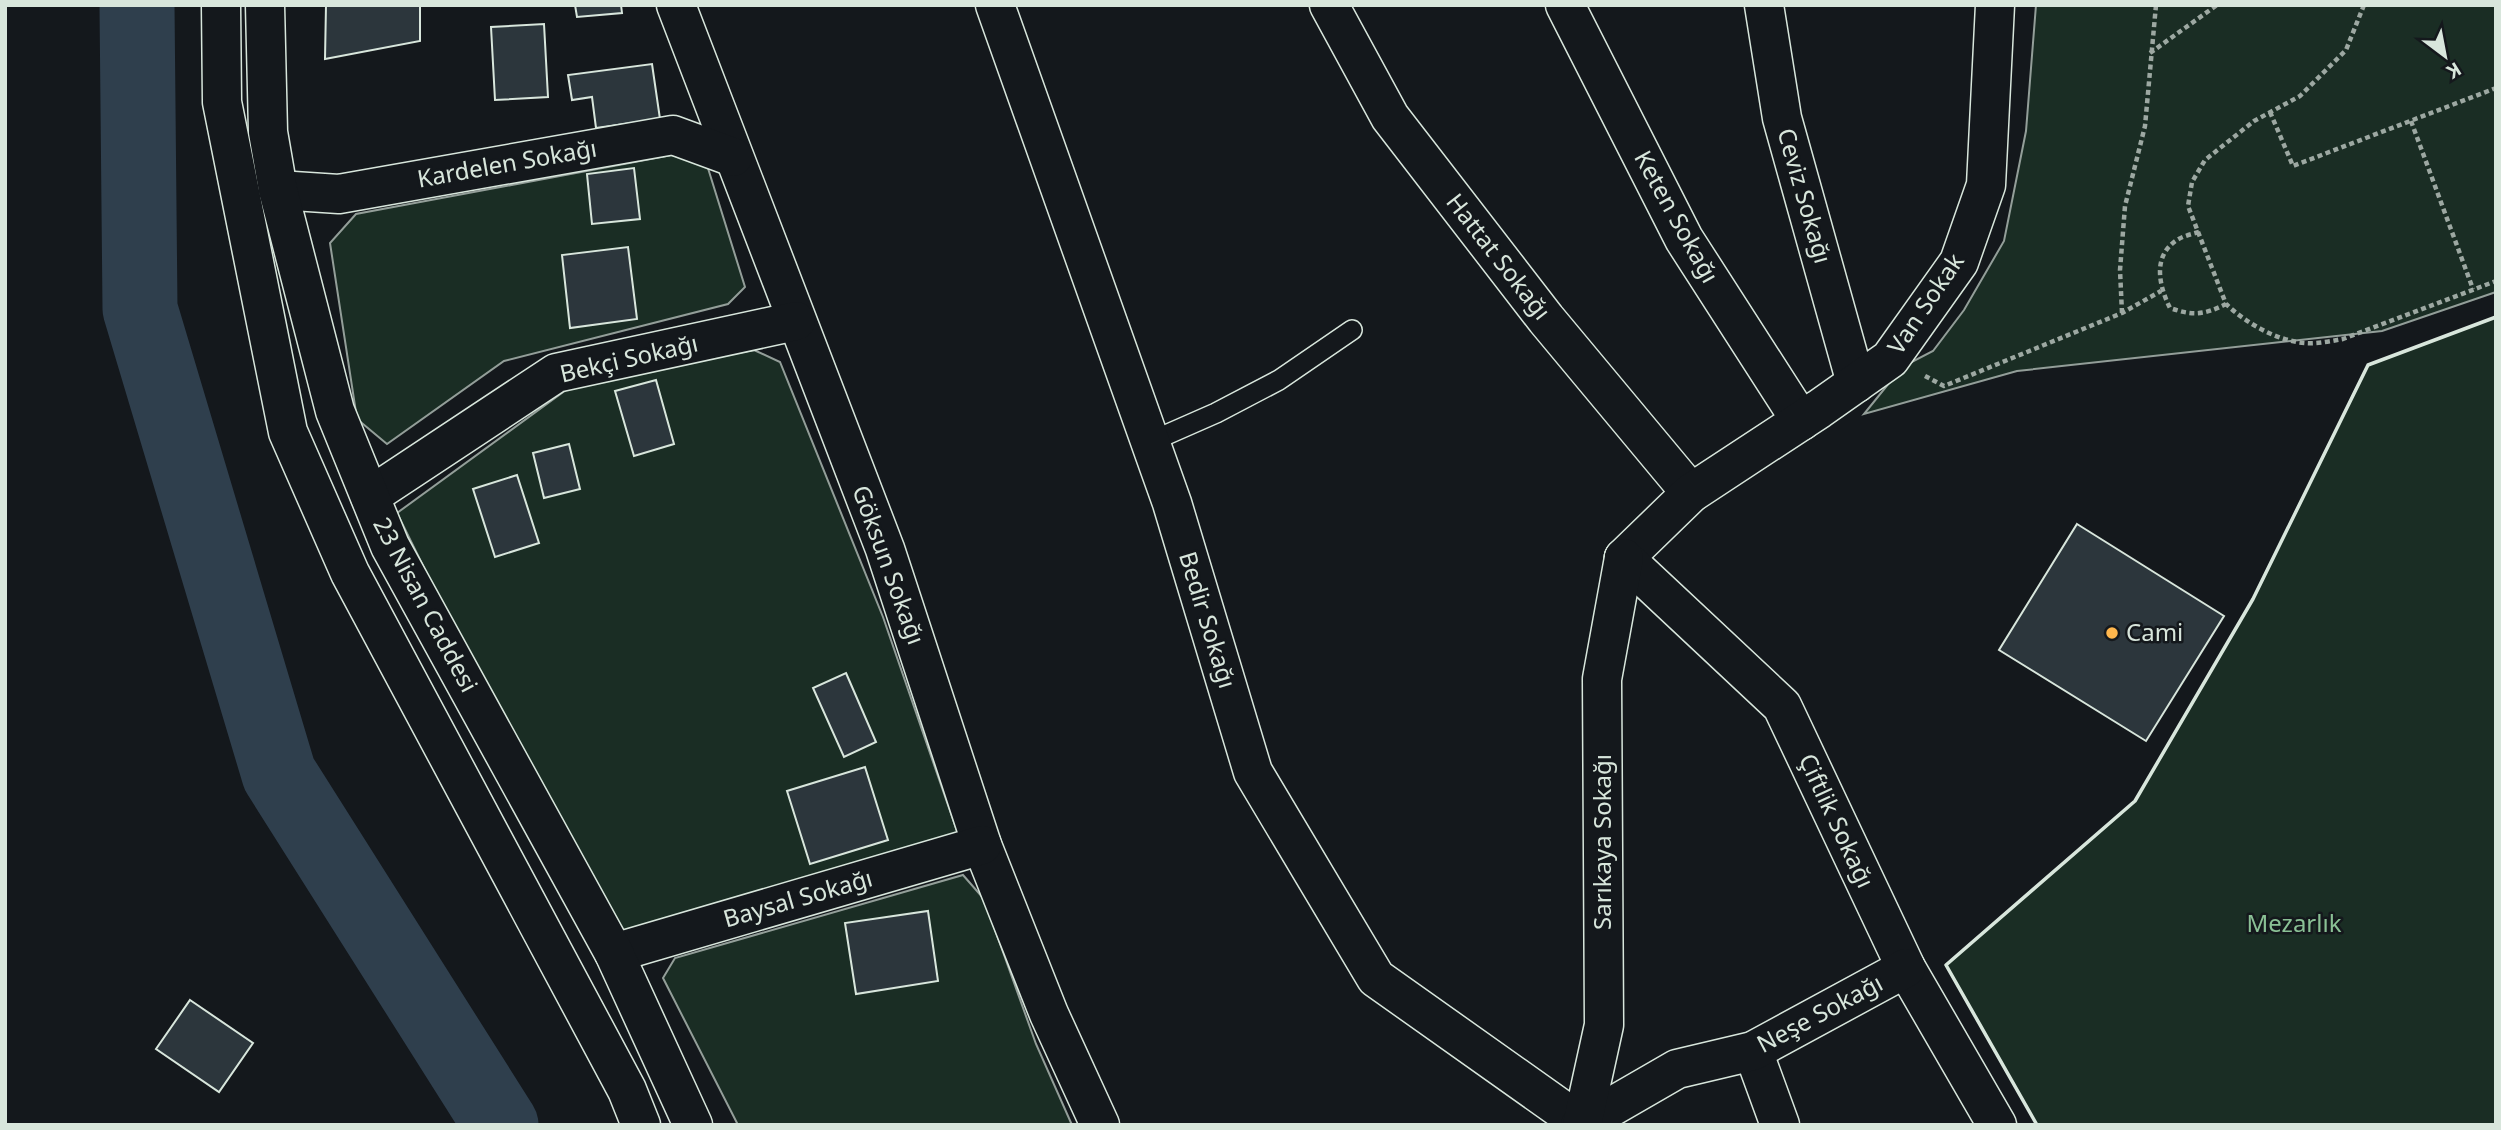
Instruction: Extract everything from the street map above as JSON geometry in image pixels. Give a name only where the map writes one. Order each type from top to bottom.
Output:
[{"type":"street","name":"23 Nisan Caddesi","points":[[221,5],[222,102],[288,432],[350,573],[627,1090],[641,1125]]},
{"type":"street","name":"23 Nisan Caddesi","points":[[265,5],[268,132],[278,190],[335,411],[390,547],[614,953],[693,1125]]},
{"type":"street","name":"Göksun Sokağı","points":[[676,5],[885,549],[982,845],[1049,1014],[1100,1125]]},
{"type":"street","name":"Bedir Sokağı","points":[[995,5],[1172,503],[1253,772],[1376,978],[1581,1125]]},
{"type":"street","name":"Hattat Sokağı","points":[[1329,5],[1390,117],[1546,319],[1691,493]]},
{"type":"street","name":"Keten Sokağı","points":[[1565,5],[1684,239],[1801,421]]},
{"type":"street","name":"Ceviz Sokağı","points":[[1764,5],[1782,118],[1856,383]]},
{"type":"street","name":"Van Sokak","points":[[1624,558],[1691,493],[1890,359],[1959,262],[1986,185],[1995,5]]},
{"type":"street","name":"Kardelen Sokağı","points":[[278,190],[339,194],[673,135],[733,157]]},
{"type":"street","name":"Bekçi Sokağı","points":[[370,496],[556,373],[796,321]]},
{"type":"street","name":"Sarıkaya Sokağı","points":[[1581,1125],[1604,1025],[1602,679],[1624,558]]},
{"type":"street","name":"Çiftlik Sokağı","points":[[1624,558],[1782,706],[1906,968],[1997,1125]]},
{"type":"street","name":"Baysal Sokağı","points":[[614,953],[982,845]]},
{"type":"street","name":"Neşe Sokağı","points":[[1581,1125],[1677,1069],[1753,1051],[1906,968]]},
{"type":"street","points":[[1753,1051],[1780,1125]]},
{"type":"lane","points":[[1150,442],[1216,413],[1279,380],[1352,330]]},
{"type":"path","points":[[2122,313],[2120,270],[2126,206],[2145,126],[2156,5]]},
{"type":"path","points":[[2150,53],[2217,5]]},
{"type":"path","points":[[2364,5],[2346,50],[2301,96],[2254,121],[2205,160],[2192,181],[2188,206],[2226,304],[2259,328],[2279,336],[2304,343],[2327,342],[2343,339],[2496,281]]},
{"type":"path","points":[[2270,112],[2293,166],[2496,88]]},
{"type":"path","points":[[2411,121],[2473,289]]},
{"type":"path","points":[[2199,232],[2177,240],[2165,251],[2160,268],[2161,291],[2171,308],[2188,314],[2210,312],[2226,304]]},
{"type":"path","points":[[1890,359],[1944,386],[2122,313],[2161,291]]},
{"type":"green space","points":[[2036,5],[2496,5],[2496,292],[2382,331],[2017,371],[1864,414],[1902,367],[1933,351],[1964,310],[2004,241],[2026,131]]},
{"type":"green space","points":[[672,155],[707,165],[745,287],[728,304],[504,361],[387,444],[357,419],[330,243],[356,214]]},
{"type":"green space","name":"Mezarlık","points":[[2496,317],[2496,1125],[2037,1125],[1946,965],[2135,801],[2253,599],[2368,365]]},
{"type":"green space","points":[[754,350],[780,362],[883,617],[958,834],[641,937],[618,929],[474,669],[397,513],[577,382]]},
{"type":"green space","points":[[963,875],[984,899],[1036,1044],[1072,1125],[738,1125],[663,978],[675,958]]},
{"type":"building","points":[[326,5],[420,5],[420,41],[325,59]]},
{"type":"building","points":[[575,5],[621,5],[622,13],[577,17]]},
{"type":"building","points":[[544,24],[548,97],[495,100],[491,27]]},
{"type":"building","points":[[652,64],[660,119],[596,128],[592,97],[572,100],[568,75]]},
{"type":"building","points":[[634,168],[640,219],[592,224],[587,174]]},
{"type":"building","points":[[628,247],[637,319],[570,328],[562,255]]},
{"type":"building","points":[[656,380],[674,444],[634,456],[615,391]]},
{"type":"building","points":[[569,444],[580,489],[544,498],[533,453]]},
{"type":"building","points":[[517,475],[539,543],[495,557],[473,489]]},
{"type":"building","name":"Cami","points":[[2077,524],[2224,616],[2146,741],[1999,650]]},
{"type":"building","points":[[846,673],[876,742],[844,757],[813,688]]},
{"type":"building","points":[[865,767],[888,840],[810,864],[787,791]]},
{"type":"building","points":[[928,911],[938,981],[856,994],[845,923]]},
{"type":"building","points":[[190,1000],[253,1043],[219,1092],[156,1049]]},
{"type":"waterway","points":[[137,5],[140,309],[279,774],[501,1125]]},
{"type":"wall","points":[[2037,1125],[1946,965],[2135,801],[2253,599],[2368,365],[2496,317]]},
{"type":"place","name":"Cami","points":[[2112,633]]}]
